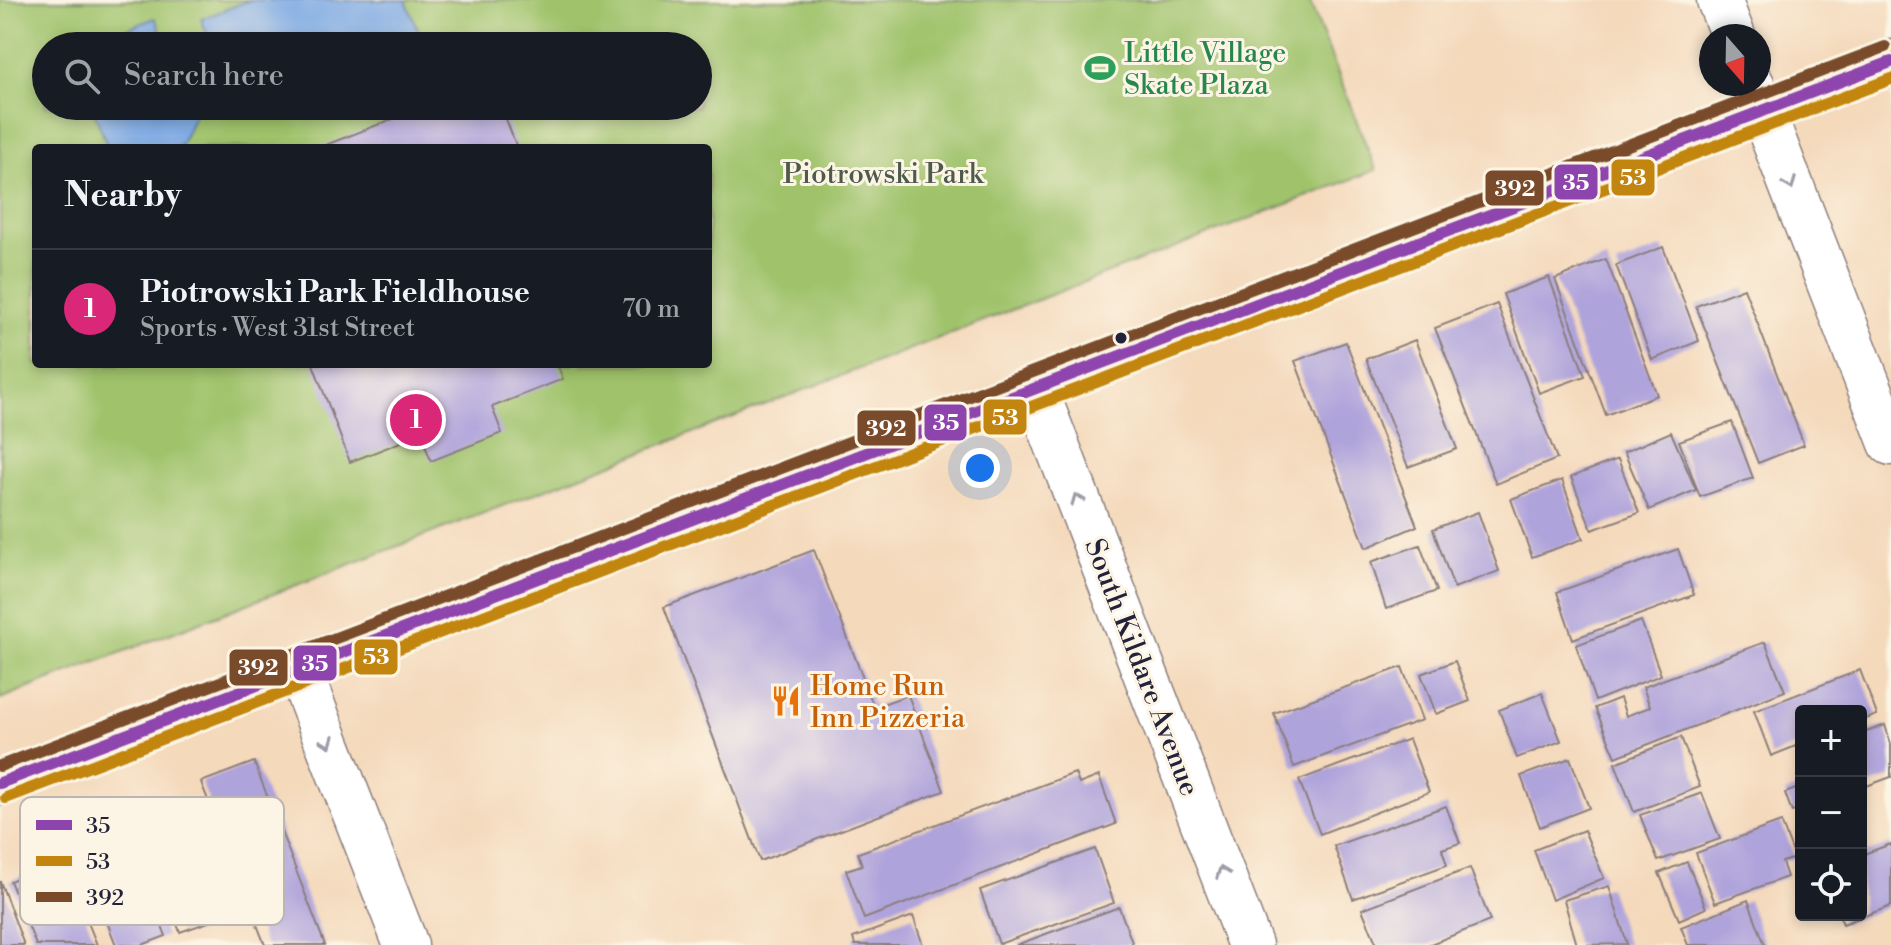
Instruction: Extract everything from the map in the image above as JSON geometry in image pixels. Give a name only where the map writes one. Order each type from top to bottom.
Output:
[{"type":"main road","points":[[0,783],[1035,388],[1757,97],[1891,62]]},
{"type":"street","points":[[1719,0],[1728,24]]},
{"type":"street","points":[[1757,97],[1891,443]]},
{"type":"street","name":"South Kildare Avenue","points":[[1035,388],[1250,945]]},
{"type":"street","points":[[299,670],[406,945]]},
{"type":"green space","name":"Piotrowski Park","points":[[0,0],[1309,0],[1376,170],[0,699]]},
{"type":"water","points":[[250,0],[406,0],[418,32],[206,32],[201,19]]},
{"type":"water","points":[[155,18],[161,32],[119,32]]},
{"type":"water","points":[[97,120],[192,120],[181,144],[106,144]]},
{"type":"building","points":[[390,120],[506,120],[515,144],[328,144]]},
{"type":"building","points":[[1663,247],[1699,341],[1652,360],[1616,265]]},
{"type":"building","points":[[1606,259],[1657,395],[1606,415],[1555,279]]},
{"type":"building","points":[[1549,277],[1585,376],[1539,393],[1503,294]]},
{"type":"building","points":[[1744,288],[1804,445],[1758,463],[1696,306]]},
{"type":"building","points":[[1497,304],[1557,459],[1496,484],[1435,328]]},
{"type":"building","points":[[1415,340],[1457,449],[1408,467],[1366,359]]},
{"type":"building","points":[[1346,342],[1417,526],[1366,548],[1295,361]]},
{"type":"building","points":[[315,368],[559,368],[563,379],[492,407],[502,433],[431,461],[421,434],[350,462]]},
{"type":"building","points":[[1732,422],[1753,478],[1700,497],[1679,441]]},
{"type":"building","points":[[1671,432],[1696,490],[1649,510],[1624,452]]},
{"type":"building","points":[[1618,459],[1639,513],[1592,530],[1571,477]]},
{"type":"building","points":[[1562,480],[1583,539],[1532,557],[1511,499]]},
{"type":"building","points":[[1478,512],[1499,571],[1454,588],[1433,529]]},
{"type":"building","points":[[1420,545],[1437,591],[1386,609],[1371,562]]},
{"type":"building","points":[[1678,549],[1694,595],[1573,639],[1557,592]]},
{"type":"building","name":"Home Run Inn Pizzeria","points":[[814,550],[874,707],[908,695],[944,791],[760,861],[664,607]]},
{"type":"building","points":[[1641,621],[1661,675],[1595,701],[1576,645]]},
{"type":"building","points":[[1765,642],[1785,691],[1616,757],[1595,708],[1620,698],[1626,716],[1650,707],[1643,687]]},
{"type":"building","points":[[1455,661],[1470,701],[1436,714],[1421,674]]},
{"type":"building","points":[[1402,667],[1422,720],[1294,767],[1274,713]]},
{"type":"building","points":[[1860,670],[1877,715],[1867,719],[1867,705],[1795,705],[1795,746],[1771,756],[1754,711]]},
{"type":"building","points":[[1542,693],[1561,741],[1517,758],[1499,710]]},
{"type":"building","points":[[1885,725],[1891,744],[1891,777],[1867,786],[1867,777],[1867,732]]},
{"type":"building","points":[[1681,737],[1700,787],[1634,812],[1615,763]]},
{"type":"building","points":[[1409,739],[1429,792],[1320,834],[1299,780]]},
{"type":"building","points":[[1570,758],[1589,808],[1540,827],[1521,776]]},
{"type":"building","points":[[254,762],[268,797],[207,797],[201,782]]},
{"type":"building","points":[[1075,773],[1079,784],[1099,776],[1116,824],[864,919],[846,870],[862,865],[858,853]]},
{"type":"building","points":[[1795,789],[1795,811],[1792,812],[1785,793]]},
{"type":"building","points":[[1702,793],[1720,839],[1658,861],[1640,815]]},
{"type":"building","points":[[1446,806],[1460,843],[1442,849],[1447,865],[1353,899],[1334,846]]},
{"type":"building","points":[[1781,822],[1795,858],[1782,862],[1787,877],[1715,903],[1696,853]]},
{"type":"building","points":[[1584,830],[1604,878],[1552,900],[1534,850]]},
{"type":"building","points":[[284,839],[325,945],[265,945],[257,925],[284,925]]},
{"type":"building","points":[[1891,844],[1891,906],[1867,915],[1867,853]]},
{"type":"building","points":[[1095,849],[1114,903],[999,944],[980,890]]},
{"type":"building","points":[[1687,862],[1706,908],[1679,920],[1659,873]]},
{"type":"building","points":[[1470,868],[1490,921],[1428,945],[1377,945],[1362,909]]},
{"type":"building","points":[[20,877],[20,906],[10,881]]},
{"type":"building","points":[[0,881],[24,945],[0,945]]},
{"type":"building","points":[[1609,886],[1627,944],[1577,945],[1564,900]]},
{"type":"building","points":[[1748,900],[1765,945],[1688,945],[1681,927]]},
{"type":"building","points":[[1119,907],[1133,945],[1016,945]]},
{"type":"building","points":[[913,916],[923,945],[855,945],[853,938]]},
{"type":"building","points":[[28,925],[89,925],[97,945],[36,945]]},
{"type":"building","points":[[108,925],[162,925],[166,936],[142,945],[116,945]]},
{"type":"building","points":[[177,925],[200,925],[180,932]]},
{"type":"transit line","name":"392","points":[[0,766],[1885,47]]},
{"type":"transit line","name":"35","points":[[0,783],[1891,62]]},
{"type":"transit line","name":"53","points":[[6,798],[1891,79]]},
{"type":"place","name":"Little Village Skate Plaza","points":[[1100,68]]},
{"type":"place","name":"Piotrowski Park Fieldhouse","points":[[416,420]]},
{"type":"place","name":"Home Run Inn Pizzeria","points":[[786,701]]}]
